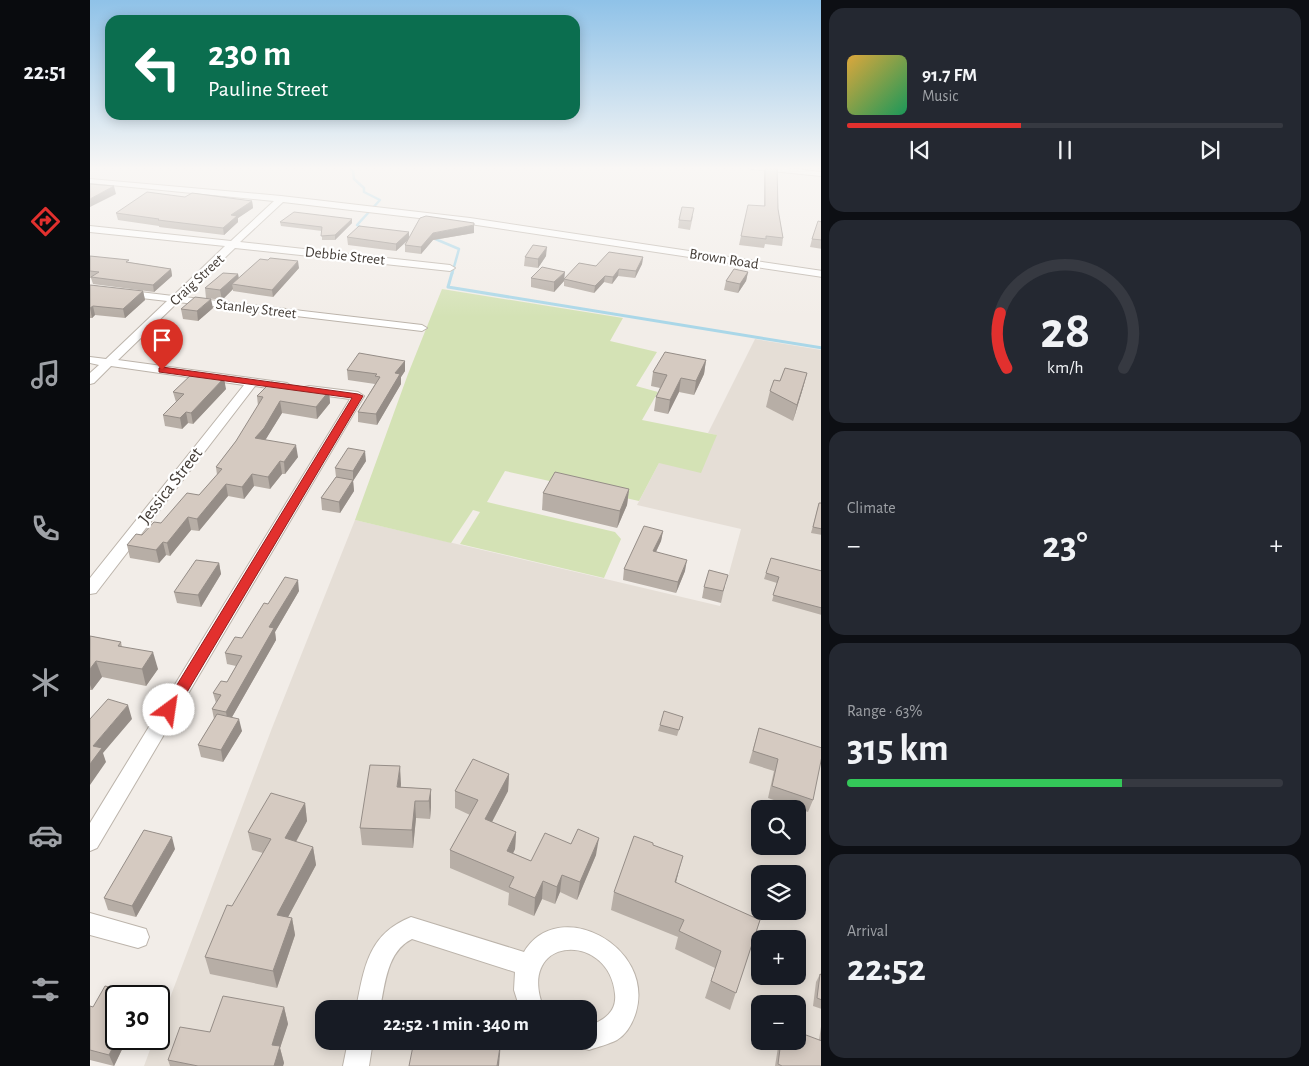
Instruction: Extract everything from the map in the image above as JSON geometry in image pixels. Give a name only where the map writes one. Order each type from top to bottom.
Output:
[{"type":"street","name":"Craig Street","points":[[90,380],[264,217]]},
{"type":"street","name":"Brown Road","points":[[436,217],[821,274]]},
{"type":"street","name":"Debbie Street","points":[[90,230],[450,268]]},
{"type":"street","name":"Stanley Street","points":[[90,289],[422,328]]},
{"type":"street","points":[[90,360],[358,396],[90,842]]},
{"type":"street","name":"Jessica Street","points":[[90,589],[252,382]]},
{"type":"street","points":[[90,924],[138,937]]},
{"type":"street","points":[[370,1000],[379,963],[387,947],[392,939],[401,932],[411,928],[528,965]]},
{"type":"street","points":[[528,1000],[525,991],[528,965],[546,945],[572,938],[587,940],[600,946],[612,955],[621,967],[627,981],[629,996],[626,1010],[620,1020],[612,1028],[597,1036]]},
{"type":"street","points":[[356,1066],[359,1050]]},
{"type":"shaded area","points":[[755,339],[821,350],[821,1066],[144,1066],[150,1050],[170,1050],[170,998],[272,728],[355,520],[720,606],[741,529],[637,505],[659,463],[716,435],[708,433]]},
{"type":"green space","points":[[442,289],[623,318],[610,341],[657,352],[636,386],[658,392],[642,420],[717,435],[701,473],[659,463],[639,501],[505,471],[487,502],[615,532],[621,539],[604,578],[460,544],[480,512],[473,510],[451,543],[355,520],[408,374]]},
{"type":"building","points":[[143,217],[236,217],[223,228]]},
{"type":"building","points":[[287,217],[333,217],[352,219],[335,235],[321,236],[322,227],[280,222]]},
{"type":"building","points":[[431,217],[474,223],[474,225],[433,233],[421,247],[405,245],[420,218]]},
{"type":"building","points":[[680,217],[692,217],[691,221],[679,220]]},
{"type":"building","points":[[745,217],[779,217],[783,238],[766,236],[766,239],[741,236]]},
{"type":"building","points":[[818,221],[821,222],[821,240],[812,239]]},
{"type":"building","points":[[359,226],[409,232],[396,244],[347,237]]},
{"type":"building","points":[[533,245],[547,247],[538,259],[525,257]]},
{"type":"building","points":[[609,252],[643,257],[636,271],[619,269],[613,277],[605,276],[595,286],[564,279],[579,263],[596,266]]},
{"type":"building","points":[[90,256],[129,260],[126,262],[171,269],[153,285],[91,277],[99,272],[90,271]]},
{"type":"building","points":[[270,258],[298,261],[272,290],[232,284],[260,259],[268,260]]},
{"type":"building","points":[[542,267],[565,272],[554,282],[531,278]]},
{"type":"building","points":[[734,269],[748,272],[740,284],[726,281]]},
{"type":"building","points":[[223,273],[238,274],[220,290],[205,288]]},
{"type":"building","points":[[90,285],[143,291],[123,309],[93,306],[90,308]]},
{"type":"building","points":[[195,297],[211,299],[197,311],[181,309]]},
{"type":"building","points":[[665,352],[706,360],[696,381],[681,378],[670,400],[656,397],[667,375],[653,372]]},
{"type":"building","points":[[359,353],[405,361],[395,373],[400,374],[376,414],[358,412],[380,377],[375,376],[377,374],[347,370]]},
{"type":"building","points":[[785,368],[807,373],[797,405],[770,391],[774,380],[780,381]]},
{"type":"building","points":[[193,373],[224,378],[191,413],[186,412],[180,418],[163,415],[184,394],[173,392]]},
{"type":"building","points":[[271,382],[329,391],[316,407],[280,401],[264,428],[255,438],[296,445],[284,462],[280,461],[268,477],[252,474],[242,487],[226,484],[197,519],[188,517],[167,543],[163,542],[156,550],[127,545],[136,534],[142,535],[154,522],[161,523],[187,493],[199,495],[222,469],[216,467],[236,441],[263,397],[257,396]]},
{"type":"building","points":[[348,448],[365,451],[353,471],[335,468]]},
{"type":"building","points":[[555,472],[629,489],[620,511],[543,493]]},
{"type":"building","points":[[336,477],[353,480],[339,502],[321,498]]},
{"type":"building","points":[[819,503],[821,503],[821,529],[813,527]]},
{"type":"building","points":[[644,526],[663,531],[653,551],[687,560],[678,582],[624,569]]},
{"type":"building","points":[[771,558],[821,571],[821,608],[773,595],[779,577],[766,573]]},
{"type":"building","points":[[196,560],[219,563],[198,595],[174,592]]},
{"type":"building","points":[[709,570],[728,575],[723,591],[704,587]]},
{"type":"building","points":[[285,577],[298,580],[269,627],[274,628],[226,712],[212,709],[221,695],[213,693],[221,681],[227,682],[242,656],[225,653],[235,637],[242,638],[264,603],[268,604]]},
{"type":"building","points":[[90,636],[121,642],[118,646],[153,652],[142,669],[96,661],[90,669]]},
{"type":"building","points":[[108,699],[128,705],[93,746],[102,748],[90,764],[90,719]]},
{"type":"building","points":[[664,711],[683,717],[679,730],[660,725]]},
{"type":"building","points":[[217,714],[239,719],[221,750],[198,745]]},
{"type":"building","points":[[759,728],[821,748],[821,761],[813,800],[772,786],[778,759],[753,751]]},
{"type":"building","points":[[473,759],[509,774],[485,819],[516,832],[507,851],[531,861],[545,833],[571,844],[578,829],[599,838],[580,882],[562,875],[557,887],[543,881],[535,898],[509,887],[514,877],[450,850],[478,800],[455,791]]},
{"type":"building","points":[[370,765],[400,766],[397,787],[431,789],[429,801],[415,801],[412,830],[360,828]]},
{"type":"building","points":[[271,793],[305,803],[285,838],[313,847],[277,915],[292,918],[273,971],[205,957],[227,905],[232,906],[271,839],[248,832]]},
{"type":"building","points":[[144,830],[172,837],[132,906],[104,898]]},
{"type":"building","points":[[634,836],[683,856],[675,882],[751,916],[751,920],[760,920],[757,930],[751,930],[751,947],[736,993],[711,981],[721,951],[679,931],[684,920],[614,892]]},
{"type":"building","points":[[820,974],[821,1000],[817,998]]},
{"type":"building","points":[[105,986],[105,1050],[112,1050],[109,1055],[90,1050],[90,1006],[93,1007]]},
{"type":"building","points":[[223,996],[284,1007],[272,1045],[280,1046],[274,1066],[198,1066],[168,1060],[180,1027],[210,1032]]},
{"type":"building","points":[[806,1035],[821,1041],[821,1066],[782,1066],[778,1064],[780,1050],[806,1050]]},
{"type":"building","points":[[412,1050],[500,1050],[497,1066],[409,1066]]},
{"type":"waterway","points":[[362,228],[357,225],[365,217]]},
{"type":"waterway","points":[[433,238],[459,249],[452,274]]},
{"type":"waterway","points":[[452,273],[448,287],[821,348]]},
{"type":"route","points":[[162,370],[358,396],[169,710]]}]
